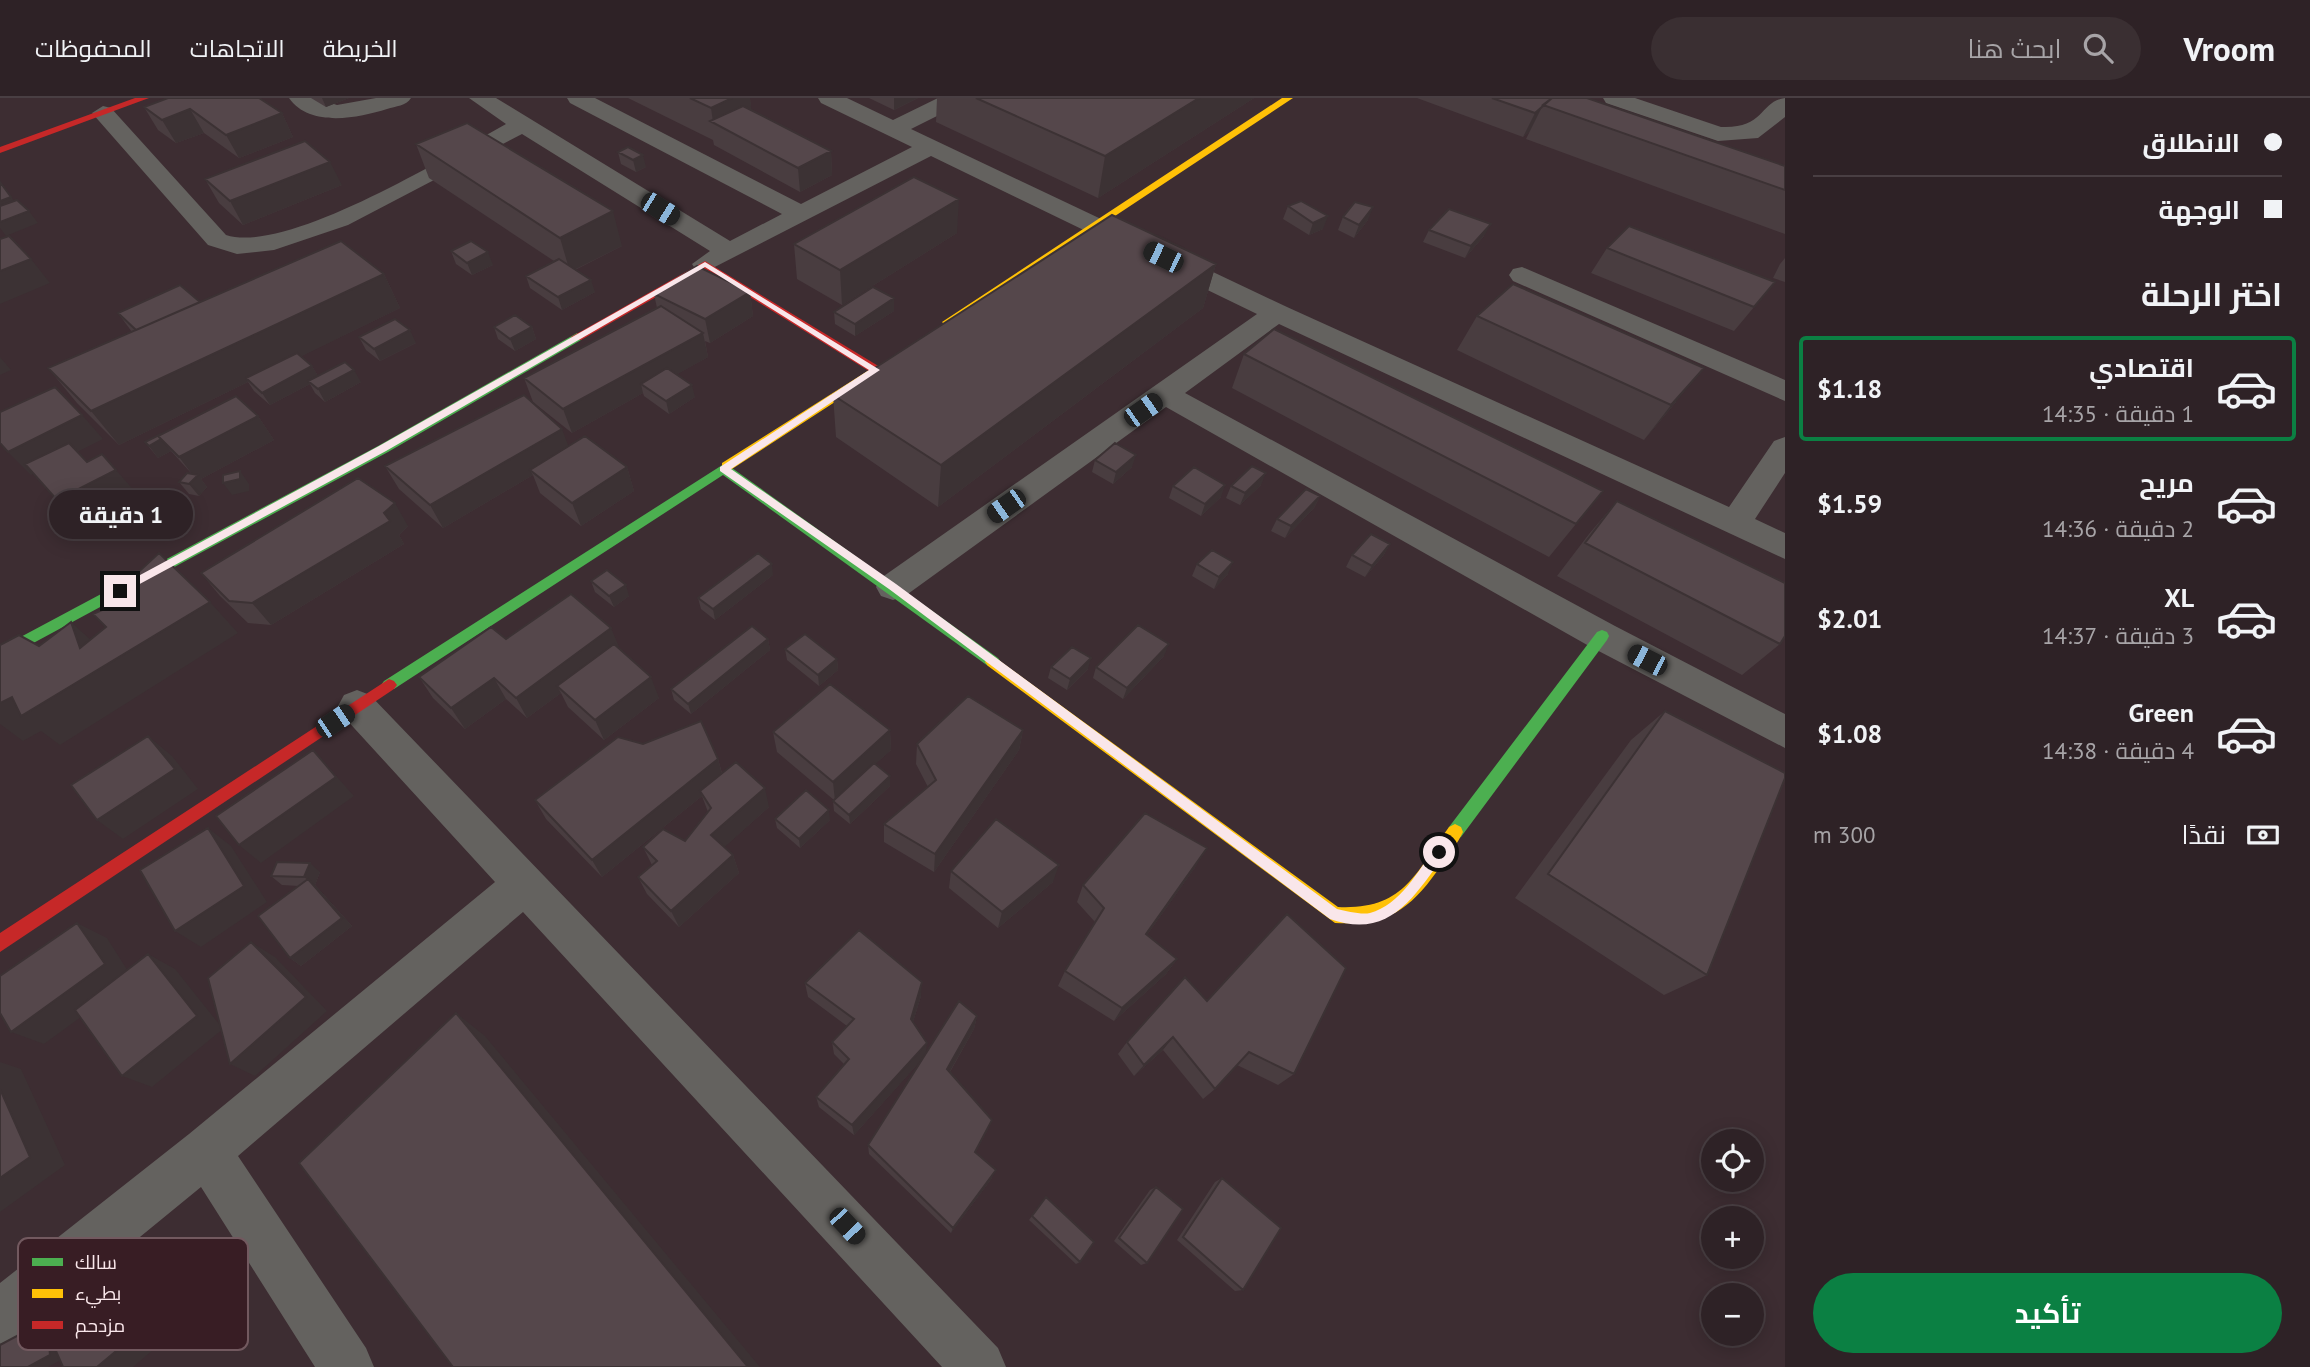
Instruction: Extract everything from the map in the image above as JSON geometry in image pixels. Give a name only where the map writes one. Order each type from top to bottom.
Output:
[{"type":"street","points":[[0,149],[144,98]]},
{"type":"street","points":[[300,98],[325,112],[350,113],[400,98]]},
{"type":"street","points":[[480,98],[729,251]]},
{"type":"street","points":[[578,98],[801,214]]},
{"type":"street","points":[[829,98],[1277,313],[1785,547]]},
{"type":"street","points":[[893,130],[955,98]]},
{"type":"street","points":[[933,332],[1288,98]]},
{"type":"street","points":[[1614,98],[1660,104],[1718,134],[1735,135],[1752,134],[1785,104]]},
{"type":"street","points":[[103,113],[217,240],[238,246],[280,241],[341,219],[523,124]]},
{"type":"street","points":[[0,655],[383,449],[705,264],[930,147]]},
{"type":"street","points":[[0,943],[357,706],[881,366],[705,264]]},
{"type":"street","points":[[1522,275],[1785,391]]},
{"type":"street","points":[[893,587],[1277,313]]},
{"type":"street","points":[[1166,394],[1602,636],[1785,732]]},
{"type":"street","points":[[1735,524],[1785,448]]},
{"type":"street","points":[[724,469],[893,587],[1335,915],[1368,920],[1390,910],[1407,896],[1602,636]]},
{"type":"street","points":[[357,706],[979,1367]]},
{"type":"street","points":[[98,1238],[206,1151],[525,883]]},
{"type":"street","points":[[206,1151],[347,1367]]},
{"type":"street","points":[[0,1317],[18,1302]]},
{"type":"building","points":[[168,98],[259,98],[282,113],[226,135],[190,109],[162,120],[144,107]]},
{"type":"building","points":[[690,98],[732,98],[711,108]]},
{"type":"building","points":[[976,98],[1199,98],[1105,156]]},
{"type":"building","points":[[1492,98],[1552,98],[1535,113]]},
{"type":"building","points":[[1552,98],[1587,98],[1785,166],[1785,190],[1543,105]]},
{"type":"building","points":[[743,106],[831,151],[798,168],[710,121]]},
{"type":"building","points":[[467,123],[613,211],[560,238],[416,144]]},
{"type":"building","points":[[305,141],[330,162],[230,201],[205,179]]},
{"type":"building","points":[[628,147],[643,155],[633,160],[618,152]]},
{"type":"building","points":[[914,177],[959,199],[840,270],[794,244]]},
{"type":"building","points":[[0,182],[11,197],[0,201]]},
{"type":"building","points":[[17,200],[29,211],[0,222],[0,206]]},
{"type":"building","points":[[1301,201],[1328,216],[1313,223],[1288,206]]},
{"type":"building","points":[[1355,202],[1373,207],[1359,225],[1343,217]]},
{"type":"building","points":[[1449,209],[1491,224],[1471,246],[1429,230]]},
{"type":"building","points":[[1112,215],[1216,264],[941,465],[833,395]]},
{"type":"building","points":[[1629,226],[1775,282],[1754,307],[1607,248]]},
{"type":"building","points":[[9,236],[31,259],[0,271],[0,239]]},
{"type":"building","points":[[341,241],[384,274],[91,411],[48,368]]},
{"type":"building","points":[[471,241],[488,252],[467,263],[451,251]]},
{"type":"building","points":[[559,259],[591,280],[558,297],[526,276]]},
{"type":"building","points":[[697,266],[750,292],[705,319],[654,294]]},
{"type":"building","points":[[1513,284],[1704,368],[1671,405],[1477,316]]},
{"type":"building","points":[[180,285],[200,302],[136,330],[118,313]]},
{"type":"building","points":[[873,287],[894,298],[855,324],[834,312]]},
{"type":"building","points":[[661,306],[703,333],[563,409],[524,378]]},
{"type":"building","points":[[515,315],[532,327],[510,339],[494,327]]},
{"type":"building","points":[[395,319],[410,330],[374,349],[359,337]]},
{"type":"building","points":[[1274,329],[1603,491],[1576,524],[1244,354]]},
{"type":"building","points":[[297,353],[312,366],[262,393],[246,378]]},
{"type":"building","points":[[345,362],[354,370],[318,389],[308,381]]},
{"type":"building","points":[[667,368],[692,385],[666,401],[641,384]]},
{"type":"building","points":[[55,387],[82,415],[8,452],[0,443],[0,412]]},
{"type":"building","points":[[524,395],[562,429],[430,505],[385,466]]},
{"type":"building","points":[[236,396],[258,416],[179,457],[158,436]]},
{"type":"building","points":[[161,434],[158,436],[161,439],[149,446],[145,442]]},
{"type":"building","points":[[585,436],[627,467],[572,503],[530,470]]},
{"type":"building","points":[[69,443],[87,462],[102,454],[116,470],[57,500],[25,464]]},
{"type":"building","points":[[1115,443],[1136,455],[1116,472],[1095,460]]},
{"type":"building","points":[[1252,466],[1266,473],[1245,493],[1231,486]]},
{"type":"building","points":[[1194,467],[1225,485],[1205,504],[1173,486]]},
{"type":"building","points":[[240,471],[240,479],[223,483],[223,475]]},
{"type":"building","points":[[187,473],[198,475],[189,484],[179,482]]},
{"type":"building","points":[[358,478],[395,503],[384,513],[390,521],[252,603],[229,601],[201,573]]},
{"type":"building","points":[[1306,489],[1320,496],[1291,526],[1277,519]]},
{"type":"building","points":[[1617,501],[1785,583],[1785,636],[1780,644],[1585,543]]},
{"type":"building","points":[[1371,534],[1390,544],[1372,566],[1352,555]]},
{"type":"building","points":[[1212,550],[1233,562],[1219,577],[1197,564]]},
{"type":"building","points":[[159,553],[210,602],[21,716],[12,697],[0,703],[0,645],[19,635],[39,646],[71,622],[80,648],[106,627],[93,614],[123,601],[121,594],[132,578]]},
{"type":"building","points":[[758,553],[772,564],[713,609],[698,598]]},
{"type":"building","points":[[607,570],[626,585],[609,596],[591,581]]},
{"type":"building","points":[[571,594],[611,628],[516,698],[494,678],[451,708],[419,677],[491,627],[506,639]]},
{"type":"building","points":[[1138,625],[1169,644],[1127,688],[1096,667]]},
{"type":"building","points":[[752,626],[768,639],[688,704],[671,689]]},
{"type":"building","points":[[805,634],[837,659],[818,675],[785,649]]},
{"type":"building","points":[[614,644],[651,677],[595,720],[557,686]]},
{"type":"building","points":[[1072,647],[1091,658],[1070,679],[1051,667]]},
{"type":"building","points":[[830,684],[890,730],[833,782],[773,732]]},
{"type":"building","points":[[968,696],[1023,730],[935,854],[884,824],[936,780],[917,744]]},
{"type":"building","points":[[1665,711],[1785,773],[1707,975],[1548,874]]},
{"type":"building","points":[[701,721],[718,759],[592,860],[535,800],[618,737],[643,744]]},
{"type":"building","points":[[148,736],[175,769],[97,820],[71,785]]},
{"type":"building","points":[[313,750],[336,777],[239,845],[216,816]]},
{"type":"building","points":[[736,762],[765,788],[711,835],[733,855],[671,911],[638,877],[657,861],[643,847],[663,829],[685,841],[711,808],[700,791]]},
{"type":"building","points":[[874,763],[890,776],[849,815],[833,801]]},
{"type":"building","points":[[806,790],[829,810],[799,839],[775,819]]},
{"type":"building","points":[[1145,813],[1207,848],[1146,934],[1177,959],[1122,1008],[1065,971],[1104,908],[1083,885]]},
{"type":"building","points":[[996,819],[1059,865],[1002,912],[951,871]]},
{"type":"building","points":[[208,828],[244,886],[175,931],[140,870]]},
{"type":"building","points":[[277,862],[310,863],[304,877],[271,876]]},
{"type":"building","points":[[308,879],[342,918],[290,958],[258,916]]},
{"type":"building","points":[[1287,914],[1346,968],[1294,1074],[1249,1052],[1215,1089],[1173,1037],[1144,1065],[1127,1042],[1185,977],[1207,1001]]},
{"type":"building","points":[[77,923],[105,964],[11,1032],[0,1013],[0,976]]},
{"type":"building","points":[[859,930],[922,982],[911,1019],[927,1043],[852,1125],[816,1097],[849,1059],[832,1042],[854,1019],[805,983]]},
{"type":"building","points":[[251,942],[306,997],[230,1064],[208,978]]},
{"type":"building","points":[[148,954],[197,1016],[122,1076],[75,1010]]},
{"type":"building","points":[[959,1001],[977,1016],[947,1069],[992,1120],[975,1152],[996,1170],[953,1228],[868,1145]]},
{"type":"building","points":[[456,1013],[748,1367],[453,1367],[299,1163]]},
{"type":"building","points":[[0,1089],[30,1157],[0,1178]]},
{"type":"building","points":[[1222,1178],[1281,1228],[1243,1290],[1183,1237]]},
{"type":"building","points":[[1156,1187],[1183,1209],[1147,1263],[1119,1238]]},
{"type":"building","points":[[1046,1197],[1094,1242],[1080,1262],[1032,1216]]},
{"type":"building","points":[[18,1335],[18,1350],[50,1350],[50,1355],[28,1367],[0,1367],[0,1345]]},
{"type":"building","points":[[56,1350],[117,1350],[97,1367],[63,1367]]},
{"type":"traffic: fast","points":[[0,655],[383,449],[577,337]]},
{"type":"traffic: fast","points":[[389,685],[727,466]]},
{"type":"traffic: fast","points":[[724,469],[993,662]]},
{"type":"traffic: fast","points":[[1455,832],[1602,636]]},
{"type":"traffic: slow","points":[[948,322],[1288,98]]},
{"type":"traffic: slow","points":[[727,466],[877,369]]},
{"type":"traffic: slow","points":[[993,662],[1335,915],[1359,916],[1378,913],[1394,906],[1419,882],[1455,832]]},
{"type":"traffic: jam","points":[[0,150],[144,98]]},
{"type":"traffic: jam","points":[[577,337],[705,264],[876,370]]},
{"type":"traffic: jam","points":[[0,943],[389,685]]},
{"type":"route","points":[[120,591],[383,449],[705,264],[876,370],[724,469],[893,587],[1335,915],[1368,920],[1390,910],[1407,896],[1439,852]]}]
